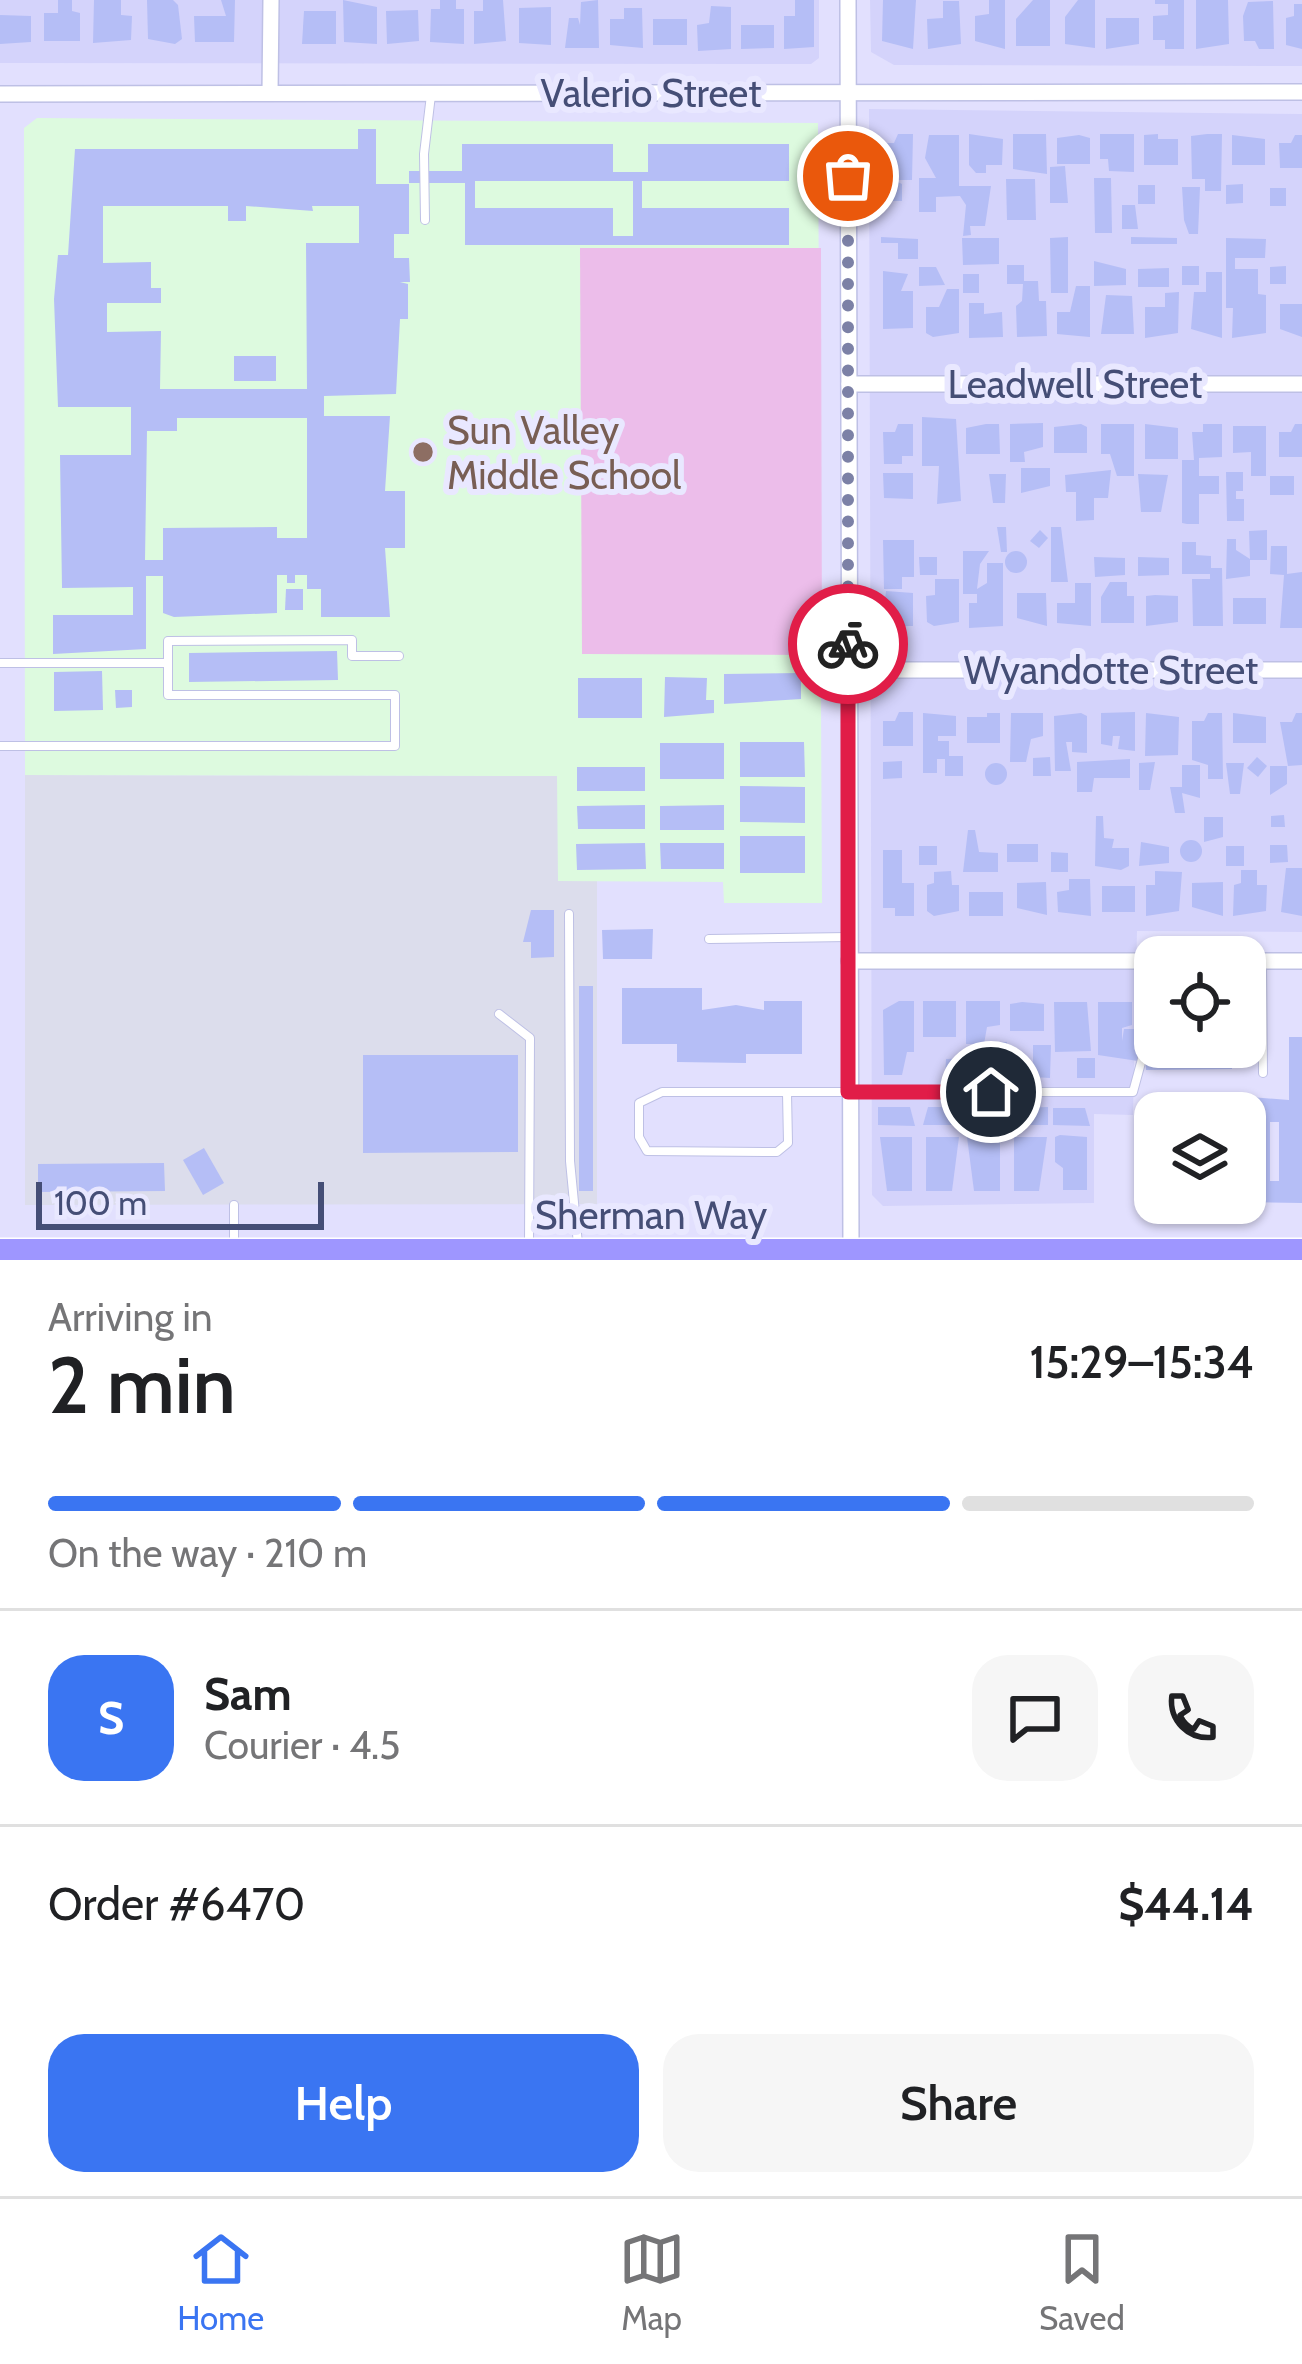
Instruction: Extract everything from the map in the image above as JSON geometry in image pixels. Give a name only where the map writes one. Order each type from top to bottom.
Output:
[{"type":"main road","name":"Sherman Way","points":[[0,1251],[152,1256],[234,1251],[264,1256],[529,1251],[1211,1256],[1302,1251]]},
{"type":"street","points":[[270,93],[271,0]]},
{"type":"street","points":[[848,0],[851,1256]]},
{"type":"street","name":"Valerio Street","points":[[0,94],[1302,92]]},
{"type":"street","name":"Leadwell Street","points":[[848,384],[1302,384]]},
{"type":"street","name":"Wyandotte Street","points":[[848,670],[1302,670]]},
{"type":"street","points":[[848,961],[1134,961]]},
{"type":"street","points":[[1266,961],[1302,961]]},
{"type":"lane","points":[[425,220],[424,154],[431,93]]},
{"type":"lane","points":[[0,746],[395,746],[395,695],[168,695],[168,641],[352,640],[352,656],[398,656]]},
{"type":"lane","points":[[0,662],[168,662]]},
{"type":"lane","points":[[568,914],[570,1161],[578,1251]]},
{"type":"lane","points":[[709,939],[848,937]]},
{"type":"lane","points":[[499,1014],[530,1039],[529,1251]]},
{"type":"lane","points":[[787,1093],[788,1144],[777,1152],[647,1151],[639,1137],[638,1103],[662,1092],[1133,1092],[1140,1068]]},
{"type":"lane","points":[[1263,1068],[1263,1073]]},
{"type":"lane","points":[[234,1205],[234,1251]]},
{"type":"shaded area","points":[[0,0],[819,0],[819,58],[811,64],[0,63]]},
{"type":"shaded area","points":[[870,0],[1302,0],[1302,66],[894,65],[871,52]]},
{"type":"shaded area","points":[[869,109],[1302,114],[1302,932],[1137,931],[1133,1115],[1094,1114],[1094,1203],[883,1206],[872,1195]]},
{"type":"shaded area","name":"Sun Valley Middle School","points":[[37,118],[818,123],[822,903],[724,903],[723,882],[558,881],[557,776],[25,775],[24,128]]},
{"type":"shaded area","points":[[580,248],[821,248],[822,655],[582,654]]},
{"type":"shaded area","points":[[25,775],[558,776],[558,881],[597,881],[597,1204],[25,1205]]},
{"type":"building","points":[[58,0],[72,0],[72,11],[80,13],[80,41],[44,41],[44,13],[58,13]]},
{"type":"building","points":[[94,0],[121,0],[121,15],[132,16],[131,40],[93,43]]},
{"type":"building","points":[[147,0],[173,0],[178,5],[182,39],[175,44],[148,39]]},
{"type":"building","points":[[221,0],[235,0],[234,42],[195,42],[194,16],[226,16]]},
{"type":"building","points":[[343,0],[377,7],[377,44],[344,42]]},
{"type":"building","points":[[440,0],[456,0],[456,9],[464,9],[464,44],[430,42],[431,9],[440,9]]},
{"type":"building","points":[[483,0],[503,0],[506,41],[474,44],[474,11],[483,11]]},
{"type":"building","points":[[598,0],[599,48],[565,48],[569,18],[578,18],[580,25],[581,2]]},
{"type":"building","points":[[795,0],[814,0],[814,47],[784,49],[784,16],[795,16]]},
{"type":"building","points":[[883,0],[916,0],[913,49],[882,41]]},
{"type":"building","points":[[989,0],[1005,0],[1005,49],[975,41],[975,16],[989,14]]},
{"type":"building","points":[[1033,0],[1050,0],[1050,46],[1016,46],[1016,19]]},
{"type":"building","points":[[1078,0],[1095,0],[1095,48],[1065,44],[1065,17]]},
{"type":"building","points":[[1155,0],[1184,0],[1184,49],[1165,49],[1165,40],[1153,40],[1153,16],[1168,15],[1168,4],[1155,4]]},
{"type":"building","points":[[1196,0],[1228,0],[1229,44],[1196,49]]},
{"type":"building","points":[[943,1],[959,1],[961,44],[928,49],[927,19],[943,18]]},
{"type":"building","points":[[1273,1],[1274,49],[1259,49],[1255,41],[1244,41],[1243,16],[1248,2]]},
{"type":"building","points":[[1294,4],[1302,4],[1302,49],[1286,45],[1286,18],[1294,16]]},
{"type":"building","points":[[711,6],[731,7],[731,49],[698,51],[697,25],[709,23]]},
{"type":"building","points":[[551,7],[551,45],[519,43],[519,8]]},
{"type":"building","points":[[624,8],[642,8],[643,48],[610,45],[610,19],[624,19]]},
{"type":"building","points":[[418,10],[419,41],[387,44],[386,11]]},
{"type":"building","points":[[304,11],[336,11],[336,44],[302,44]]},
{"type":"building","points":[[0,15],[31,16],[31,42],[0,44]]},
{"type":"building","points":[[1106,18],[1139,18],[1139,44],[1106,49]]},
{"type":"building","points":[[653,19],[687,19],[687,45],[653,45]]},
{"type":"building","points":[[741,25],[774,25],[774,48],[741,49]]},
{"type":"building","points":[[358,129],[376,129],[376,184],[409,184],[409,234],[394,234],[394,258],[409,258],[410,282],[400,282],[408,284],[408,319],[400,319],[396,394],[324,396],[324,416],[390,416],[385,491],[405,491],[405,548],[385,548],[390,617],[321,617],[321,589],[307,589],[307,575],[295,575],[295,583],[287,583],[287,575],[277,575],[277,613],[174,617],[163,613],[163,576],[146,576],[146,649],[53,654],[53,615],[133,615],[133,587],[62,588],[60,455],[131,455],[131,407],[58,407],[54,299],[58,255],[68,255],[75,149],[358,149]],"holes":[[[103,206],[228,206],[228,221],[246,221],[246,206],[313,211],[312,206],[359,206],[359,243],[306,243],[307,389],[160,389],[161,331],[107,332],[107,303],[161,303],[161,288],[151,288],[151,262],[103,263]],[[177,418],[307,418],[307,538],[277,538],[277,527],[163,528],[163,560],[145,560],[147,431],[177,431]]]},
{"type":"building","points":[[898,134],[913,134],[912,180],[893,180],[902,184],[902,201],[882,201],[882,143],[894,143]]},
{"type":"building","points":[[969,134],[1003,139],[1002,165],[986,165],[986,173],[976,173],[969,165]]},
{"type":"building","points":[[1013,134],[1046,134],[1047,174],[1013,169]]},
{"type":"building","points":[[1100,134],[1134,134],[1134,172],[1109,171],[1108,159],[1100,159]]},
{"type":"building","points":[[1158,134],[1158,139],[1178,139],[1178,165],[1144,165],[1144,135]]},
{"type":"building","points":[[1222,134],[1221,191],[1205,191],[1205,179],[1192,179],[1191,136]]},
{"type":"building","points":[[929,135],[959,135],[959,186],[991,186],[985,226],[970,226],[971,235],[963,236],[966,205],[960,196],[936,197],[936,212],[919,212],[919,178],[936,178],[925,158]]},
{"type":"building","points":[[1232,135],[1265,139],[1265,165],[1232,165]]},
{"type":"building","points":[[1295,135],[1302,135],[1302,168],[1280,168],[1279,143],[1291,143]]},
{"type":"building","points":[[1057,138],[1090,138],[1090,164],[1057,164]]},
{"type":"building","points":[[462,144],[613,144],[613,172],[648,172],[648,144],[789,144],[789,181],[642,181],[642,208],[789,208],[789,245],[465,245],[465,183],[409,183],[409,171],[462,171]],"holes":[[[475,181],[633,181],[633,236],[613,236],[613,208],[475,208]]]},
{"type":"building","points":[[1065,166],[1068,203],[1050,203],[1050,167]]},
{"type":"building","points":[[1094,178],[1111,178],[1112,233],[1095,233]]},
{"type":"building","points":[[1006,179],[1035,179],[1036,220],[1007,220]]},
{"type":"building","points":[[1243,184],[1243,203],[1226,204],[1226,185]]},
{"type":"building","points":[[1138,185],[1155,185],[1155,204],[1138,204]]},
{"type":"building","points":[[1182,187],[1200,187],[1198,234],[1189,234],[1184,220]]},
{"type":"building","points":[[1270,188],[1286,188],[1286,206],[1270,206]]},
{"type":"building","points":[[1122,205],[1135,205],[1138,229],[1122,229]]},
{"type":"building","points":[[881,237],[918,239],[918,259],[898,259],[898,243],[881,243]]},
{"type":"building","points":[[1068,237],[1068,293],[1051,293],[1050,238]]},
{"type":"building","points":[[1131,237],[1177,238],[1177,244],[1131,244]]},
{"type":"building","points":[[962,238],[999,238],[999,264],[963,265]]},
{"type":"building","points":[[1226,238],[1266,239],[1265,258],[1235,258],[1235,269],[1258,269],[1258,294],[1266,295],[1266,333],[1232,338],[1233,308],[1226,308]]},
{"type":"building","points":[[1094,261],[1126,269],[1126,285],[1094,286]]},
{"type":"building","points":[[1007,265],[1024,265],[1024,281],[1038,281],[1039,301],[1046,301],[1047,336],[1017,337],[1016,306],[1022,301],[1023,284],[1007,284]]},
{"type":"building","points":[[1182,266],[1199,266],[1199,285],[1182,285]]},
{"type":"building","points":[[1286,266],[1286,284],[1270,284],[1270,267]]},
{"type":"building","points":[[919,267],[936,267],[945,285],[919,286]]},
{"type":"building","points":[[1169,268],[1169,287],[1138,287],[1138,269]]},
{"type":"building","points":[[883,271],[908,274],[901,291],[913,291],[913,328],[883,329]]},
{"type":"building","points":[[1206,272],[1222,272],[1222,338],[1191,329],[1194,292],[1206,292]]},
{"type":"building","points":[[963,274],[979,274],[979,293],[963,293]]},
{"type":"building","points":[[1076,286],[1090,286],[1090,337],[1057,334],[1057,312],[1070,312]]},
{"type":"building","points":[[947,289],[959,289],[959,333],[933,337],[926,333],[926,307],[939,307]]},
{"type":"building","points":[[1179,292],[1178,333],[1145,338],[1145,307],[1165,307],[1165,293]]},
{"type":"building","points":[[1106,295],[1132,296],[1134,334],[1101,334]]},
{"type":"building","points":[[969,303],[984,303],[984,314],[1002,312],[1003,337],[969,338]]},
{"type":"building","points":[[1280,304],[1302,304],[1302,337],[1280,329]]},
{"type":"building","points":[[234,356],[276,356],[276,381],[234,381]]},
{"type":"building","points":[[922,417],[956,419],[961,501],[937,504],[939,466],[922,466]]},
{"type":"building","points":[[1043,423],[1043,447],[1024,452],[1025,462],[1010,462],[1010,424]]},
{"type":"building","points":[[898,424],[913,424],[913,456],[902,456],[902,464],[884,464],[883,432],[895,432]]},
{"type":"building","points":[[999,424],[1000,454],[966,454],[966,428]]},
{"type":"building","points":[[1101,424],[1134,424],[1134,476],[1117,476],[1110,454],[1101,454]]},
{"type":"building","points":[[1145,424],[1178,428],[1178,459],[1145,459]]},
{"type":"building","points":[[1203,424],[1222,424],[1222,457],[1199,458],[1199,476],[1219,476],[1219,494],[1199,494],[1199,524],[1187,524],[1182,523],[1182,460],[1194,460],[1192,432],[1203,432]]},
{"type":"building","points":[[1295,424],[1302,424],[1302,457],[1279,457],[1279,432],[1291,432]]},
{"type":"building","points":[[1233,426],[1266,426],[1266,476],[1251,476],[1251,452],[1233,453]]},
{"type":"building","points":[[1054,427],[1087,427],[1087,453],[1054,453]]},
{"type":"building","points":[[1021,468],[1050,468],[1050,486],[1021,493]]},
{"type":"building","points":[[1111,470],[1108,498],[1094,498],[1094,520],[1076,521],[1076,492],[1066,492],[1065,475]]},
{"type":"building","points":[[1226,472],[1243,472],[1243,491],[1236,491],[1236,499],[1244,499],[1244,521],[1227,521]]},
{"type":"building","points":[[883,473],[913,473],[913,499],[884,498]]},
{"type":"building","points":[[989,474],[1006,474],[1005,503],[993,503]]},
{"type":"building","points":[[1138,474],[1168,475],[1161,512],[1141,512]]},
{"type":"building","points":[[1270,476],[1294,476],[1294,495],[1270,495]]},
{"type":"building","points":[[997,527],[1006,527],[1007,552],[1001,552]]},
{"type":"building","points":[[1051,527],[1061,527],[1068,582],[1051,582]]},
{"type":"building","points":[[1040,530],[1048,538],[1039,548],[1030,541]]},
{"type":"building","points":[[1267,530],[1267,560],[1250,560],[1249,531]]},
{"type":"building","points":[[1227,539],[1236,539],[1236,550],[1250,559],[1250,576],[1226,579]]},
{"type":"building","points":[[883,540],[914,540],[914,577],[902,577],[902,589],[884,589]]},
{"type":"building","points":[[1182,542],[1196,542],[1196,555],[1211,556],[1211,568],[1222,568],[1223,626],[1193,626],[1192,579],[1210,579],[1210,574],[1182,574]]},
{"type":"building","points":[[1271,546],[1287,546],[1287,574],[1302,572],[1302,628],[1280,628],[1284,575],[1270,574]]},
{"type":"building","points":[[963,551],[989,551],[980,564],[977,589],[987,583],[987,563],[1003,563],[1003,626],[969,628],[969,603],[977,603],[977,594],[963,594]]},
{"type":"building","points":[[1016,551],[1027,562],[1016,573],[1005,562]]},
{"type":"building","points":[[919,557],[937,557],[937,575],[920,575]]},
{"type":"building","points":[[1094,557],[1125,558],[1125,575],[1095,577]]},
{"type":"building","points":[[1138,557],[1169,558],[1169,575],[1138,576]]},
{"type":"building","points":[[935,579],[959,579],[959,622],[934,626],[927,622],[926,596],[935,595]]},
{"type":"building","points":[[1110,582],[1127,582],[1127,596],[1134,596],[1134,623],[1101,623],[1101,597]]},
{"type":"building","points":[[1075,583],[1091,583],[1091,626],[1057,623],[1057,603],[1075,603]]},
{"type":"building","points":[[286,589],[303,589],[303,610],[285,610]]},
{"type":"building","points":[[886,591],[913,593],[913,626],[894,626],[894,618],[883,618]]},
{"type":"building","points":[[1017,593],[1046,593],[1047,626],[1017,618]]},
{"type":"building","points":[[1146,596],[1178,596],[1178,622],[1146,626]]},
{"type":"building","points":[[1233,598],[1266,598],[1266,624],[1233,624]]},
{"type":"building","points":[[337,651],[338,680],[189,682],[189,653]]},
{"type":"building","points":[[102,671],[103,710],[54,711],[54,672]]},
{"type":"building","points":[[801,673],[801,699],[724,704],[724,674]]},
{"type":"building","points":[[665,677],[707,678],[706,700],[714,700],[714,713],[664,717]]},
{"type":"building","points":[[578,678],[642,678],[642,718],[578,718]]},
{"type":"building","points":[[115,690],[132,690],[132,707],[116,708]]},
{"type":"building","points":[[899,712],[913,712],[913,746],[883,746],[883,721],[895,721]]},
{"type":"building","points":[[1135,712],[1135,751],[1118,749],[1120,736],[1113,736],[1112,746],[1101,744],[1101,713]]},
{"type":"building","points":[[923,713],[956,716],[956,736],[938,736],[938,741],[949,741],[949,756],[963,756],[963,776],[945,776],[945,759],[937,759],[937,773],[923,773]]},
{"type":"building","points":[[987,713],[1000,713],[1000,743],[967,743],[967,717],[987,717]]},
{"type":"building","points":[[1011,713],[1043,713],[1043,736],[1031,739],[1026,762],[1010,762]]},
{"type":"building","points":[[1146,713],[1179,717],[1178,755],[1145,756]]},
{"type":"building","points":[[1208,713],[1222,713],[1223,779],[1208,779],[1208,765],[1192,760],[1192,721],[1204,721]]},
{"type":"building","points":[[1233,713],[1266,717],[1266,743],[1233,743]]},
{"type":"building","points":[[1296,713],[1302,713],[1302,765],[1288,766],[1280,722],[1292,722]]},
{"type":"building","points":[[1054,716],[1087,716],[1087,753],[1072,752],[1072,742],[1066,742],[1071,771],[1055,771]]},
{"type":"building","points":[[740,742],[804,742],[805,777],[740,777]]},
{"type":"building","points":[[660,743],[724,743],[724,779],[660,779]]},
{"type":"building","points":[[1050,757],[1051,776],[1033,776],[1033,758]]},
{"type":"building","points":[[1257,757],[1267,766],[1258,777],[1247,768]]},
{"type":"building","points":[[1130,759],[1130,778],[1094,778],[1092,792],[1077,792],[1077,762]]},
{"type":"building","points":[[902,761],[902,778],[883,779],[883,762]]},
{"type":"building","points":[[1155,762],[1150,790],[1139,790],[1139,763]]},
{"type":"building","points":[[996,763],[1007,774],[996,785],[985,774]]},
{"type":"building","points":[[1226,763],[1244,763],[1240,794],[1230,794]]},
{"type":"building","points":[[1182,765],[1200,765],[1200,798],[1182,793],[1185,813],[1175,813],[1170,787],[1182,787]]},
{"type":"building","points":[[1270,766],[1287,766],[1287,784],[1270,795]]},
{"type":"building","points":[[577,767],[645,767],[645,791],[577,791]]},
{"type":"building","points":[[740,786],[805,787],[805,823],[740,822]]},
{"type":"building","points":[[645,805],[645,829],[578,829],[577,806]]},
{"type":"building","points":[[724,805],[724,830],[660,830],[660,806]]},
{"type":"building","points":[[1284,815],[1285,827],[1271,827],[1271,816]]},
{"type":"building","points":[[1096,816],[1103,816],[1104,838],[1114,839],[1112,848],[1129,848],[1129,866],[1121,870],[1095,866]]},
{"type":"building","points":[[1204,817],[1223,817],[1223,837],[1204,842]]},
{"type":"building","points":[[968,830],[975,830],[979,852],[998,853],[998,872],[963,872]]},
{"type":"building","points":[[740,836],[805,836],[805,873],[740,873]]},
{"type":"building","points":[[1191,840],[1202,851],[1191,862],[1180,851]]},
{"type":"building","points":[[1141,842],[1169,847],[1169,863],[1139,866]]},
{"type":"building","points":[[645,843],[646,869],[577,870],[576,844]]},
{"type":"building","points":[[660,843],[724,843],[724,869],[661,869]]},
{"type":"building","points":[[1007,844],[1038,844],[1038,862],[1007,862]]},
{"type":"building","points":[[1270,845],[1287,845],[1288,862],[1270,863]]},
{"type":"building","points":[[919,846],[937,846],[937,865],[919,865]]},
{"type":"building","points":[[1226,846],[1244,846],[1244,866],[1226,866]]},
{"type":"building","points":[[883,850],[902,850],[902,883],[914,883],[914,916],[895,916],[895,908],[883,908]]},
{"type":"building","points":[[1051,852],[1068,853],[1068,872],[1051,872]]},
{"type":"building","points":[[1286,868],[1302,868],[1302,916],[1281,912]]},
{"type":"building","points":[[1241,870],[1257,870],[1257,885],[1267,885],[1266,911],[1233,916],[1234,885],[1241,883]]},
{"type":"building","points":[[951,871],[952,885],[959,885],[959,911],[934,916],[927,911],[927,885],[934,883],[934,872]]},
{"type":"building","points":[[1155,871],[1182,872],[1179,911],[1146,916],[1146,885],[1155,885]]},
{"type":"building","points":[[1069,879],[1090,879],[1091,916],[1058,912],[1057,892],[1069,890]]},
{"type":"building","points":[[1046,882],[1047,915],[1017,908],[1017,883]]},
{"type":"building","points":[[1223,882],[1223,916],[1192,907],[1192,883]]},
{"type":"building","points":[[1102,886],[1135,886],[1135,912],[1102,912]]},
{"type":"building","points":[[969,892],[1003,892],[1003,916],[969,916]]},
{"type":"building","points":[[531,910],[554,910],[554,957],[531,958],[531,942],[523,942]]},
{"type":"building","points":[[653,929],[652,959],[603,959],[602,930]]},
{"type":"building","points":[[579,986],[593,986],[593,1191],[579,1191]]},
{"type":"building","points":[[622,988],[702,988],[702,1010],[736,1005],[764,1010],[764,1001],[802,1001],[802,1054],[746,1054],[746,1063],[677,1062],[677,1044],[622,1044]]},
{"type":"building","points":[[899,1001],[914,1001],[914,1052],[907,1052],[902,1075],[884,1075],[883,1010]]},
{"type":"building","points":[[923,1001],[956,1001],[956,1037],[923,1037]]},
{"type":"building","points":[[966,1001],[1000,1001],[1000,1025],[987,1027],[984,1044],[966,1044]]},
{"type":"building","points":[[1054,1002],[1087,1002],[1091,1051],[1055,1052]]},
{"type":"building","points":[[1098,1002],[1132,1002],[1132,1025],[1122,1028],[1122,1041],[1124,1029],[1134,1029],[1134,1060],[1098,1055]]},
{"type":"building","points":[[1010,1004],[1044,1004],[1044,1031],[1010,1031]]},
{"type":"building","points":[[1289,1037],[1302,1037],[1302,1203],[1266,1202],[1266,1098],[1289,1100]],"holes":[[[1270,1122],[1279,1122],[1279,1181],[1270,1181]]]},
{"type":"building","points":[[991,1042],[1007,1042],[1007,1056],[991,1056]]},
{"type":"building","points":[[1033,1045],[1051,1045],[1050,1078],[1033,1077]]},
{"type":"building","points":[[973,1052],[1007,1058],[1007,1077],[945,1077],[946,1059],[972,1058]]},
{"type":"building","points":[[363,1055],[518,1055],[518,1152],[363,1153]]},
{"type":"building","points":[[1077,1058],[1095,1058],[1095,1078],[1077,1078]]},
{"type":"building","points":[[1146,1068],[1232,1068],[1232,1069]]},
{"type":"building","points":[[878,1107],[910,1107],[915,1126],[878,1125]]},
{"type":"building","points":[[928,1107],[960,1107],[960,1125],[923,1125]]},
{"type":"building","points":[[1048,1107],[1048,1125],[1014,1125],[1014,1108]]},
{"type":"building","points":[[965,1108],[999,1108],[999,1125],[965,1125]]},
{"type":"building","points":[[1053,1108],[1085,1108],[1090,1126],[1053,1125]]},
{"type":"building","points":[[880,1137],[912,1137],[912,1191],[887,1191]]},
{"type":"building","points":[[926,1137],[959,1137],[952,1191],[926,1191]]},
{"type":"building","points":[[967,1137],[1000,1137],[1000,1191],[974,1191]]},
{"type":"building","points":[[1014,1137],[1047,1137],[1039,1191],[1014,1191]]},
{"type":"building","points":[[1055,1137],[1087,1137],[1087,1190],[1063,1190],[1063,1168],[1055,1162]]},
{"type":"building","points":[[204,1148],[224,1183],[203,1195],[183,1160]]},
{"type":"building","points":[[164,1163],[165,1191],[38,1192],[38,1164]]},
{"type":"way so far","points":[[848,176],[848,644]]},
{"type":"place","name":"Sun Valley Middle School","points":[[423,452]]},
{"type":"route","points":[[848,644],[848,1092],[991,1092]]}]
